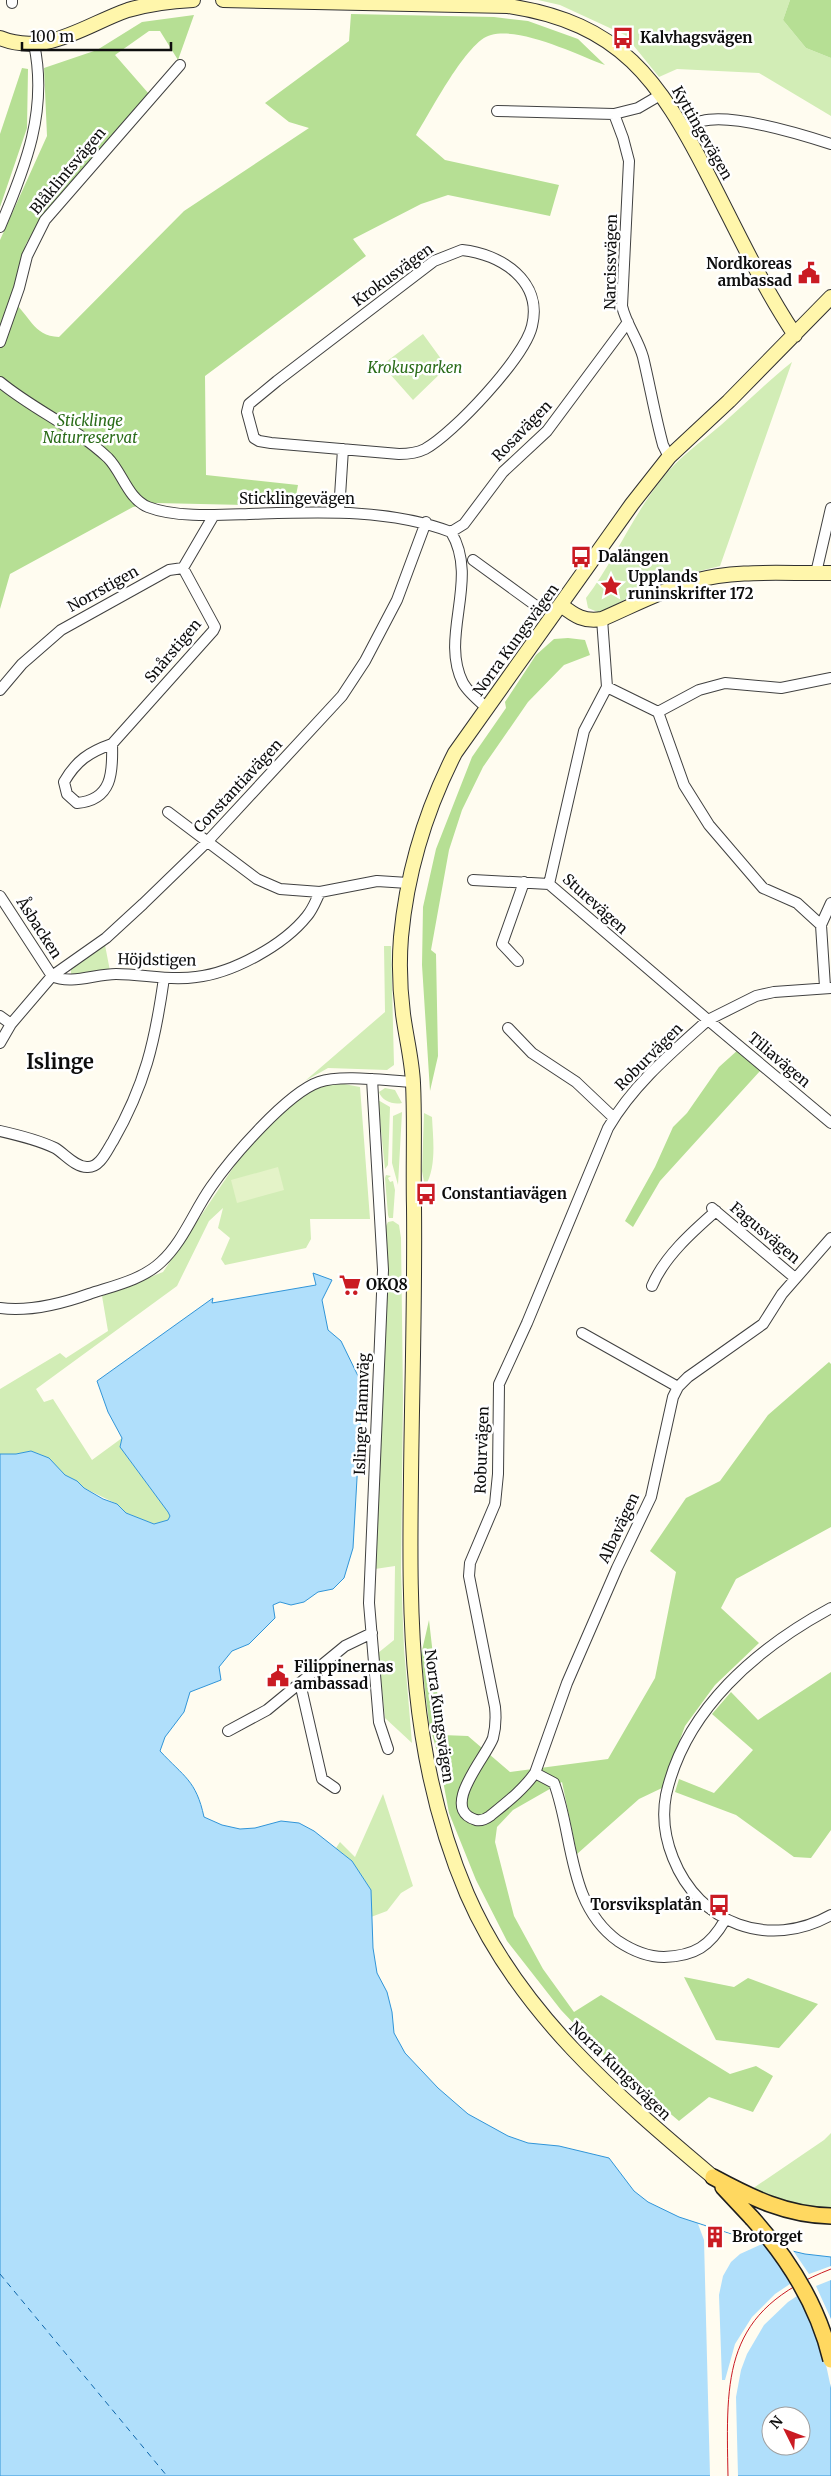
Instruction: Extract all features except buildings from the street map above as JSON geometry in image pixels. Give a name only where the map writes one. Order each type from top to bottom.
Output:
[{"type":"main road","points":[[0,38],[34,44],[81,32],[128,10],[164,2],[193,0]]},
{"type":"main road","name":"Kyttingevägen","points":[[223,0],[508,6],[554,15],[597,34],[634,63],[662,94],[684,128],[771,296],[795,335]]},
{"type":"main road","name":"Norra Kungsvägen","points":[[713,2177],[634,2110],[585,2063],[547,2021],[494,1943],[468,1897],[445,1835],[430,1785],[414,1680],[409,1588],[413,1339],[413,1082],[402,1008],[401,942],[408,883],[419,837],[440,782],[455,753],[632,504],[669,456],[729,401],[831,297]]},
{"type":"main road","points":[[561,605],[579,618],[602,619],[654,596],[703,579],[756,574],[831,573]]},
{"type":"main road","points":[[713,2177],[765,2204],[795,2213],[831,2216]]},
{"type":"main road","points":[[713,2177],[752,2218],[782,2254],[808,2296],[831,2360]]},
{"type":"street","points":[[0,226],[33,138],[40,84],[34,44]]},
{"type":"street","name":"Blåklintsvägen","points":[[0,342],[20,288],[27,256],[45,220],[180,65]]},
{"type":"street","points":[[497,111],[614,114],[638,108],[662,94]]},
{"type":"street","name":"Narcissvägen","points":[[614,114],[629,161],[622,264],[622,306],[643,356],[663,445],[669,456]]},
{"type":"street","points":[[684,128],[701,121],[736,120],[811,137],[831,144]]},
{"type":"street","name":"Krokusvägen","points":[[462,250],[479,252],[495,258],[522,278],[531,294],[534,306],[532,327],[523,344],[487,393],[434,444],[413,453],[343,449],[259,441],[252,432],[247,412],[249,404],[443,256],[462,250]]},
{"type":"street","name":"Rosavägen","points":[[451,532],[464,524],[503,472],[547,431],[628,322]]},
{"type":"street","name":"Sticklingevägen","points":[[0,382],[40,410],[71,428],[111,461],[134,495],[146,506],[161,511],[214,515],[339,512],[426,522],[451,532]]},
{"type":"street","points":[[339,512],[343,449]]},
{"type":"street","points":[[816,573],[831,508]]},
{"type":"street","points":[[183,568],[214,515]]},
{"type":"street","name":"Constantiavägen","points":[[0,1043],[11,1024],[52,976],[106,938],[207,842],[326,716],[353,681],[397,600],[426,522]]},
{"type":"street","points":[[451,532],[460,551],[463,573],[456,646],[457,661],[463,682],[487,708]]},
{"type":"street","points":[[472,560],[539,608]]},
{"type":"street","name":"Norrstigen","points":[[0,690],[22,664],[61,630],[168,570],[183,568]]},
{"type":"street","name":"Snårstigen","points":[[112,744],[112,770],[107,788],[90,802],[77,803],[68,794],[64,782],[73,766],[90,752],[112,744],[214,627],[183,568]]},
{"type":"street","points":[[602,619],[607,687],[658,712],[684,785],[708,824],[763,888],[797,904],[821,925]]},
{"type":"street","points":[[658,712],[699,690],[725,684],[781,688],[831,678]]},
{"type":"street","name":"Sturevägen","points":[[607,687],[584,731],[549,884],[708,1020]]},
{"type":"street","points":[[168,812],[257,879],[280,889],[320,892],[377,881],[408,883]]},
{"type":"street","points":[[473,880],[549,884]]},
{"type":"street","points":[[518,961],[502,944],[524,882]]},
{"type":"street","name":"Höjdstigen","points":[[52,976],[66,980],[116,974],[164,978],[209,975],[267,950],[284,939],[309,915],[320,892]]},
{"type":"street","name":"Åsbacken","points":[[0,896],[52,976]]},
{"type":"street","points":[[708,1020],[756,996],[828,987],[821,925],[831,903]]},
{"type":"street","points":[[0,1130],[54,1148],[82,1166],[90,1168],[100,1162],[128,1115],[144,1079],[154,1039],[164,978]]},
{"type":"street","points":[[0,1016],[11,1024]]},
{"type":"street","name":"Roburvägen","points":[[471,1818],[462,1804],[462,1793],[487,1750],[496,1724],[495,1707],[469,1576],[470,1564],[495,1504],[498,1474],[499,1384],[527,1323],[582,1188],[614,1118],[644,1078],[708,1020]]},
{"type":"street","name":"Tiliavägen","points":[[708,1020],[831,1123]]},
{"type":"street","points":[[508,1028],[532,1053],[576,1082],[614,1118]]},
{"type":"street","points":[[0,1308],[15,1310],[64,1303],[148,1272],[170,1252],[212,1186],[285,1104],[301,1090],[320,1081],[335,1078],[413,1082]]},
{"type":"street","name":"Islinge Hamnväg","points":[[372,1079],[383,1270],[369,1571],[379,1722],[388,1749]]},
{"type":"street","name":"Fagusvägen","points":[[652,1286],[657,1274],[714,1210],[795,1278]]},
{"type":"street","points":[[582,1333],[678,1387],[688,1377],[763,1324],[782,1294],[831,1238]]},
{"type":"street","name":"Albavägen","points":[[471,1818],[479,1821],[488,1818],[528,1782],[534,1773],[567,1683],[617,1568],[651,1497],[673,1397],[678,1387]]},
{"type":"street","points":[[831,1608],[811,1618],[770,1646],[726,1685],[705,1710],[683,1750],[670,1782],[664,1818],[666,1835],[677,1868],[695,1896],[705,1906],[726,1920],[774,1931],[800,1928],[831,1915]]},
{"type":"street","points":[[228,1730],[267,1710],[345,1646],[372,1633]]},
{"type":"street","points":[[300,1683],[322,1779],[336,1788]]},
{"type":"street","points":[[534,1773],[554,1783],[560,1799],[572,1859],[582,1893],[597,1923],[613,1937],[636,1952],[656,1957],[688,1954],[705,1946],[726,1920]]},
{"type":"green space","points":[[538,0],[790,0],[783,20],[806,48],[831,58],[831,116],[759,73],[677,69],[659,77],[625,35],[560,5]]},
{"type":"green space","points":[[790,0],[831,0],[831,58],[806,48],[783,20]]},
{"type":"green space","name":"Sticklinge Naturreservat","points":[[351,14],[494,17],[528,21],[578,39],[605,65],[533,38],[504,34],[491,35],[481,40],[460,63],[416,135],[445,160],[559,185],[550,216],[448,195],[421,204],[353,239],[366,256],[205,376],[206,475],[298,485],[294,506],[156,503],[133,507],[10,574],[0,609],[0,240],[47,136],[44,68],[97,50],[142,22],[194,15],[178,60],[160,31],[149,31],[115,55],[149,94],[44,213],[26,244],[10,299],[43,333],[59,337],[184,211],[309,128],[289,122],[265,103],[349,41]]},
{"type":"green space","points":[[22,68],[28,69],[27,128],[0,207],[0,134]]},
{"type":"green space","name":"Krokusparken","points":[[423,334],[447,367],[413,400],[382,365]]},
{"type":"green space","points":[[792,362],[720,566],[659,581],[600,613],[588,608],[586,598],[606,569],[651,493],[662,479],[683,457]]},
{"type":"green space","points":[[554,639],[585,640],[590,655],[564,665],[528,702],[483,767],[462,810],[449,850],[431,950],[436,954],[438,1056],[430,1091],[422,965],[423,907],[436,849],[472,757],[506,708],[505,702],[536,655]]},
{"type":"green space","points":[[105,945],[110,971],[71,976],[71,968]]},
{"type":"green space","points":[[384,946],[391,946],[394,1065],[387,1070],[328,1068],[305,1081],[385,1012]]},
{"type":"green space","points":[[739,1049],[760,1071],[660,1181],[633,1227],[625,1221],[655,1167],[673,1127],[687,1113],[719,1067]]},
{"type":"green space","points":[[344,1084],[360,1087],[370,1219],[310,1219],[311,1239],[306,1248],[225,1265],[221,1259],[230,1238],[218,1228],[223,1208],[209,1221],[177,1286],[36,1389],[44,1402],[53,1399],[92,1460],[122,1438],[120,1447],[168,1512],[170,1516],[168,1520],[154,1524],[126,1513],[117,1504],[84,1488],[77,1481],[65,1475],[48,1458],[31,1451],[16,1454],[0,1454],[0,1389],[60,1353],[66,1358],[108,1331],[102,1296],[163,1272],[237,1162],[279,1113],[302,1093],[325,1085]]},
{"type":"green space","points":[[385,1088],[395,1090],[402,1103],[392,1103],[385,1100],[379,1092]]},
{"type":"green space","points":[[378,1100],[390,1107],[388,1165],[385,1169]]},
{"type":"green space","points":[[402,1112],[398,1185],[392,1163],[393,1116]]},
{"type":"green space","points":[[424,1113],[432,1117],[433,1144],[433,1162],[425,1187],[422,1171]]},
{"type":"green space","points":[[278,1167],[284,1190],[237,1203],[231,1180]]},
{"type":"green space","points":[[386,1175],[391,1176],[388,1178],[390,1182],[393,1181],[395,1190],[393,1218],[389,1218],[388,1215]]},
{"type":"green space","points":[[393,1221],[399,1225],[401,1238],[403,1397],[401,1572],[404,1649],[412,1743],[385,1718],[378,1653],[394,1640],[395,1566],[375,1569],[386,1226],[388,1222]]},
{"type":"green space","points":[[829,1362],[831,1364],[831,1527],[736,1579],[721,1608],[759,1643],[715,1685],[685,1726],[662,1788],[639,1799],[577,1854],[562,1782],[513,1810],[497,1827],[495,1842],[514,1916],[543,1969],[574,2012],[601,1995],[730,2074],[756,2066],[773,2076],[753,2112],[709,2097],[679,2121],[616,2068],[561,2010],[507,1941],[476,1880],[449,1813],[439,1759],[429,1723],[421,1655],[429,1620],[442,1735],[468,1736],[510,1772],[608,1759],[655,1678],[676,1572],[650,1551],[686,1498],[720,1481],[768,1415]]},
{"type":"green space","points":[[831,1672],[831,1830],[811,1858],[794,1857],[736,1815],[675,1792],[679,1779],[714,1793],[753,1750],[712,1714],[731,1692],[758,1720]]},
{"type":"green space","points":[[383,1794],[413,1886],[401,1893],[387,1911],[371,1917],[371,1890],[352,1861],[336,1848],[340,1842],[355,1857]]},
{"type":"green space","points":[[684,1977],[734,1987],[748,1978],[818,2004],[779,2048],[716,2040]]},
{"type":"green space","points":[[831,2133],[831,2211],[812,2210],[749,2191],[824,2140]]},
{"type":"water","points":[[313,1273],[332,1280],[322,1300],[328,1330],[341,1341],[359,1378],[362,1391],[353,1548],[344,1578],[333,1589],[318,1592],[304,1602],[291,1605],[280,1602],[273,1605],[275,1618],[249,1644],[232,1651],[219,1667],[221,1680],[190,1692],[184,1712],[165,1737],[160,1751],[193,1787],[204,1817],[222,1825],[240,1829],[255,1828],[281,1821],[299,1823],[314,1831],[352,1861],[371,1890],[373,1948],[377,1973],[387,1992],[392,2012],[394,2033],[405,2053],[438,2088],[468,2114],[508,2136],[528,2143],[559,2146],[609,2158],[634,2191],[648,2202],[679,2217],[762,2244],[805,2254],[831,2257],[831,2476],[0,2476],[0,1454],[16,1454],[31,1451],[49,1458],[65,1475],[103,1499],[117,1504],[126,1513],[154,1524],[168,1520],[170,1516],[168,1512],[120,1447],[122,1438],[108,1412],[97,1381],[213,1298],[212,1303],[316,1285]]},
{"type":"pier","points":[[698,2224],[762,2244],[740,2254],[731,2262],[723,2276],[719,2295],[722,2380],[725,2380],[735,2344],[752,2317],[775,2294],[793,2282],[766,2242],[792,2249],[809,2274],[831,2266],[831,2280],[816,2286],[831,2319],[831,2388],[823,2351],[800,2294],[788,2302],[764,2325],[747,2354],[741,2370],[736,2397],[738,2476],[710,2476],[704,2240]]},
{"type":"ferry route","points":[[0,2274],[167,2476]]},
{"type":"tram line","points":[[728,2476],[728,2407],[731,2377],[738,2350],[750,2326],[769,2305],[795,2286],[831,2269]]},
{"type":"place","name":"Kalvhagsvägen","points":[[623,38]]},
{"type":"place","name":"Nordkoreas ambassad","points":[[809,273]]},
{"type":"place","name":"Dalängen","points":[[581,557]]},
{"type":"place","name":"Upplands runinskrifter 172","points":[[611,586]]},
{"type":"place","name":"Constantiavägen","points":[[426,1194]]},
{"type":"place","name":"OKQ8","points":[[350,1285]]},
{"type":"place","name":"Filippinernas ambassad","points":[[278,1676]]},
{"type":"place","name":"Torsviksplatån","points":[[719,1905]]},
{"type":"place","name":"Brotorget","points":[[715,2237]]},
{"type":"district","name":"Islinge","points":[[60,1062]]}]
